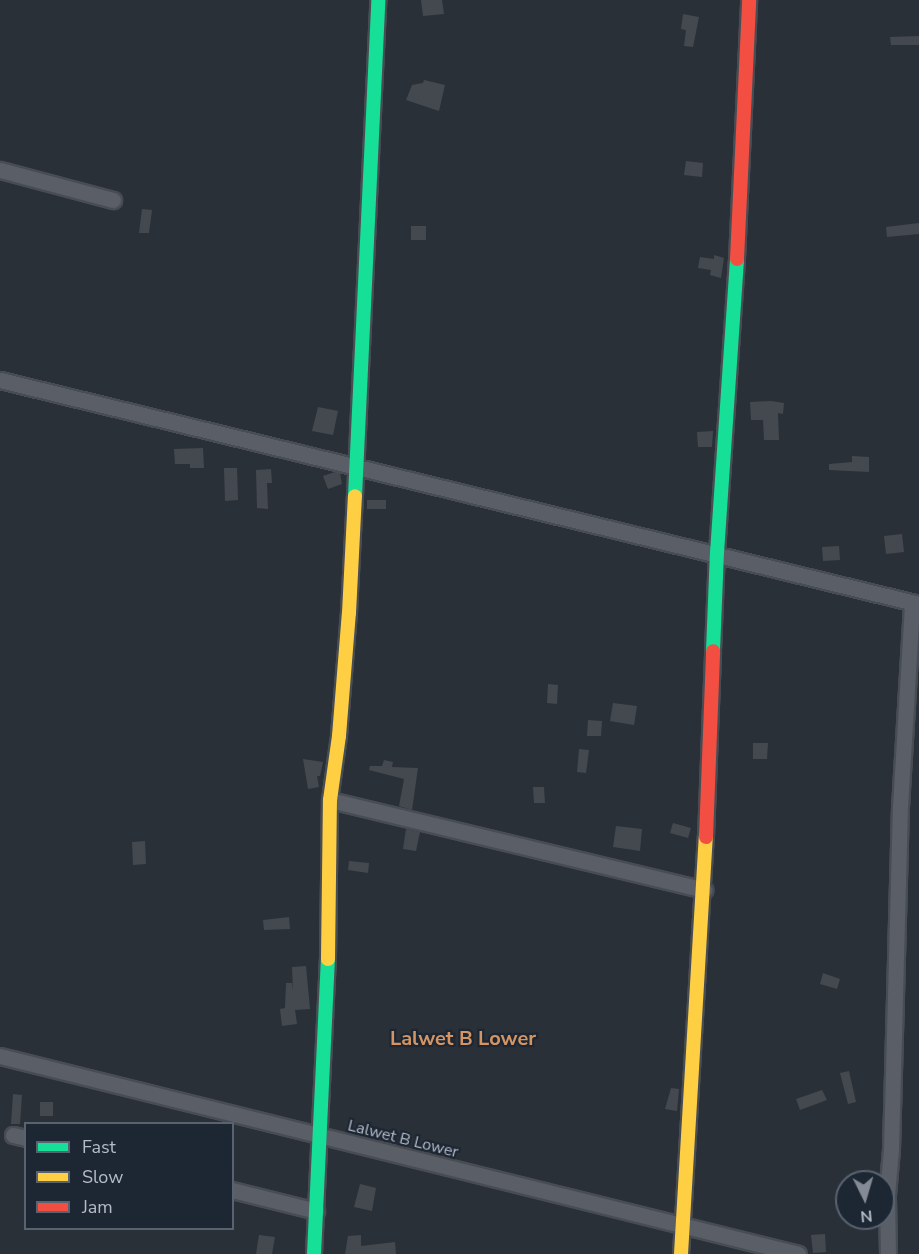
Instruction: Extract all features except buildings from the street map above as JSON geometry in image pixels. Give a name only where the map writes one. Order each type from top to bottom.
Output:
[{"type":"street","points":[[314,1254],[327,961],[330,800],[339,736],[349,613],[378,0]]},
{"type":"street","points":[[681,1254],[704,890],[717,553],[734,327],[748,0]]},
{"type":"street","points":[[0,170],[113,200]]},
{"type":"street","points":[[0,380],[915,603],[900,807],[891,1149],[887,1195],[888,1254]]},
{"type":"street","points":[[330,800],[704,890]]},
{"type":"street","name":"Lalwet B Lower","points":[[0,1056],[681,1227],[798,1254]]},
{"type":"street","points":[[234,1190],[316,1211]]},
{"type":"traffic: fast","points":[[355,496],[378,0]]},
{"type":"traffic: fast","points":[[713,651],[717,553],[737,259]]},
{"type":"traffic: fast","points":[[314,1254],[328,959]]},
{"type":"traffic: slow","points":[[328,959],[330,800],[339,736],[355,496]]},
{"type":"traffic: slow","points":[[681,1254],[706,837]]},
{"type":"traffic: jam","points":[[737,259],[749,0]]},
{"type":"traffic: jam","points":[[706,837],[713,651]]},
{"type":"district","name":"Lalwet B Lower","points":[[463,1038]]}]
